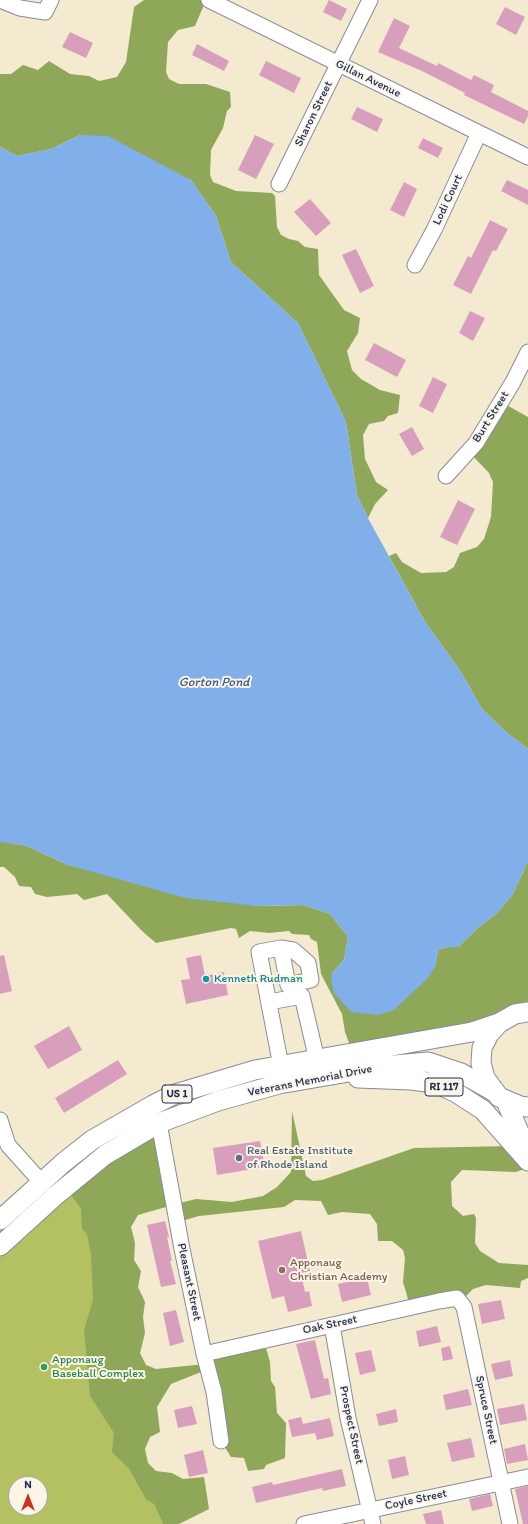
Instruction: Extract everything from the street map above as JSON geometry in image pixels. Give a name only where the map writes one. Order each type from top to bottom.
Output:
[{"type":"main road","name":"US 1","points":[[499,1023],[524,1009]]},
{"type":"main road","name":"Veterans Memorial Drive","points":[[0,1220],[92,1140],[175,1094],[203,1084],[255,1070],[472,1032],[499,1023]]},
{"type":"main road","points":[[499,1023],[488,1034],[482,1048],[481,1063],[485,1078],[499,1096],[528,1154]]},
{"type":"main road","name":"Veterans Memorial Drive","points":[[0,1246],[55,1196],[105,1155],[159,1123],[218,1101],[279,1084],[384,1066],[428,1062],[461,1073],[499,1096]]},
{"type":"main road","name":"RI 117","points":[[331,1076],[412,1080],[435,1083],[455,1092],[483,1110],[528,1161]]},
{"type":"main road","name":"US 1","points":[[499,1096],[520,1106],[528,1107]]},
{"type":"street","points":[[0,0],[20,8],[48,6]]},
{"type":"street","name":"Gillan Avenue","points":[[209,0],[528,157]]},
{"type":"street","name":"Sharon Street","points":[[279,184],[370,0]]},
{"type":"street","name":"Lodi Court","points":[[415,265],[434,230],[479,133]]},
{"type":"street","name":"Burt Street","points":[[446,476],[476,443],[513,382],[528,352]]},
{"type":"street","points":[[281,948],[288,985],[302,996],[317,1060]]},
{"type":"street","points":[[281,1066],[259,952],[281,948],[293,950],[308,963],[311,980],[288,985]]},
{"type":"street","points":[[269,1002],[302,996]]},
{"type":"street","points":[[0,1120],[8,1145],[42,1182]]},
{"type":"street","name":"Pleasant Street","points":[[159,1123],[167,1172],[204,1354],[214,1392],[221,1441]]},
{"type":"street","name":"Oak Street","points":[[204,1354],[439,1300],[457,1298]]},
{"type":"street","name":"Spruce Street","points":[[457,1298],[464,1307],[510,1524]]},
{"type":"street","name":"Prospect Street","points":[[332,1325],[348,1418],[372,1517]]},
{"type":"street","name":"Coyle Street","points":[[304,1524],[372,1517],[501,1482],[528,1477]]},
{"type":"green space","points":[[144,0],[206,0],[195,26],[178,30],[168,42],[166,72],[169,79],[179,84],[206,84],[230,92],[231,107],[227,111],[223,128],[211,150],[210,175],[213,182],[236,191],[272,193],[275,196],[277,227],[281,235],[298,241],[305,247],[318,249],[319,275],[344,310],[360,318],[358,333],[347,351],[352,370],[361,379],[380,390],[400,395],[398,413],[388,416],[384,421],[369,424],[363,435],[365,459],[376,482],[388,490],[375,504],[368,518],[357,495],[346,422],[298,323],[231,262],[216,216],[191,180],[80,135],[51,149],[17,156],[0,147],[0,74],[11,74],[23,65],[38,70],[49,61],[70,74],[89,76],[99,81],[117,77],[126,62],[134,7]]},
{"type":"green space","points":[[503,403],[528,417],[528,749],[506,732],[482,709],[461,672],[424,620],[389,556],[396,553],[402,562],[421,573],[446,572],[454,567],[460,553],[477,547],[484,539],[491,517],[493,482],[489,473],[469,452]]},
{"type":"green space","points":[[2,841],[27,846],[68,865],[257,906],[304,905],[330,914],[348,937],[344,960],[332,973],[435,967],[438,950],[448,947],[458,947],[480,926],[497,913],[513,894],[528,861],[528,1020],[353,1054],[345,1032],[342,1014],[321,974],[317,942],[311,939],[309,935],[292,934],[289,931],[269,933],[250,931],[239,938],[236,929],[231,928],[156,943],[142,931],[107,894],[84,900],[77,894],[47,897],[35,894],[31,887],[19,886],[15,877],[4,867],[0,867],[0,842]]},
{"type":"green space","points":[[292,1111],[306,1176],[313,1181],[322,1180],[414,1148],[511,1146],[528,1168],[516,1172],[462,1170],[451,1182],[452,1206],[463,1216],[474,1214],[476,1218],[475,1243],[480,1251],[499,1263],[528,1265],[528,1278],[521,1281],[520,1288],[486,1285],[473,1289],[462,1300],[410,1306],[403,1282],[405,1258],[403,1250],[392,1241],[378,1241],[377,1224],[370,1214],[342,1212],[328,1215],[321,1201],[295,1200],[284,1207],[199,1216],[178,1222],[173,1205],[138,1215],[131,1227],[135,1243],[134,1260],[141,1271],[138,1287],[145,1302],[143,1317],[145,1333],[140,1353],[146,1365],[156,1369],[205,1364],[206,1353],[264,1341],[270,1362],[271,1381],[275,1387],[277,1413],[286,1423],[285,1458],[266,1465],[264,1469],[248,1471],[244,1458],[231,1457],[221,1441],[206,1370],[171,1384],[157,1407],[160,1432],[150,1437],[145,1449],[148,1463],[156,1471],[172,1473],[183,1479],[204,1477],[209,1509],[179,1524],[163,1524],[154,1504],[146,1499],[129,1469],[112,1452],[114,1433],[90,1396],[84,1330],[93,1300],[91,1255],[87,1234],[82,1229],[81,1209],[62,1182],[154,1119],[176,1204],[196,1199],[232,1202],[263,1196],[277,1187],[291,1172]]},
{"type":"green space","name":"Apponaug Baseball Complex","points":[[84,1183],[125,1464],[154,1503],[163,1524],[0,1524],[0,1231],[58,1184]]},
{"type":"water","name":"Gorton Pond","points":[[80,135],[108,136],[191,180],[216,216],[231,262],[298,323],[346,422],[357,495],[369,520],[424,620],[461,672],[482,709],[506,732],[528,749],[528,861],[513,894],[497,913],[480,926],[458,947],[448,947],[438,950],[435,967],[427,979],[394,1010],[377,1015],[351,1012],[334,993],[331,978],[332,973],[344,960],[348,937],[330,914],[304,905],[257,906],[186,898],[68,865],[27,846],[0,842],[0,147],[17,156],[51,149]]},
{"type":"building","points":[[329,0],[347,9],[341,21],[323,12]]},
{"type":"building","points":[[505,7],[525,17],[516,35],[496,24]]},
{"type":"building","points":[[394,18],[410,26],[399,48],[437,66],[438,63],[471,80],[474,75],[494,85],[491,92],[528,111],[528,116],[524,124],[464,95],[465,93],[422,71],[378,52]]},
{"type":"building","points":[[70,32],[93,43],[86,58],[62,47]]},
{"type":"building","points":[[197,44],[229,61],[224,71],[192,55]]},
{"type":"building","points":[[266,61],[301,78],[294,93],[259,75]]},
{"type":"building","points":[[357,107],[383,119],[377,132],[351,119]]},
{"type":"building","points":[[255,135],[274,144],[256,179],[238,170]]},
{"type":"building","points":[[423,138],[443,148],[438,158],[418,148]]},
{"type":"building","points":[[507,180],[528,190],[528,205],[501,191]]},
{"type":"building","points":[[404,182],[417,189],[404,217],[390,210]]},
{"type":"building","points":[[310,199],[331,223],[316,236],[294,212]]},
{"type":"building","points":[[490,220],[508,229],[496,251],[493,250],[471,294],[453,285],[468,256],[471,258]]},
{"type":"building","points":[[356,249],[374,286],[360,293],[342,255]]},
{"type":"building","points":[[470,311],[485,318],[473,341],[459,333]]},
{"type":"building","points":[[374,343],[406,360],[397,377],[365,360]]},
{"type":"building","points":[[433,377],[447,384],[433,413],[419,406]]},
{"type":"building","points":[[412,427],[424,449],[412,456],[399,434]]},
{"type":"building","points":[[458,500],[475,509],[457,545],[440,537]]},
{"type":"building","points":[[4,955],[12,991],[0,994],[0,956]]},
{"type":"building","name":"Kenneth Rudman","points":[[201,955],[205,976],[224,972],[228,995],[186,1004],[181,980],[190,979],[186,958]]},
{"type":"building","points":[[69,1026],[82,1050],[48,1069],[34,1046]]},
{"type":"building","points":[[118,1060],[127,1074],[64,1113],[55,1098]]},
{"type":"building","name":"Real Estate Institute of Rhode Island","points":[[260,1141],[265,1167],[217,1175],[213,1148]]},
{"type":"building","points":[[165,1221],[172,1261],[170,1261],[176,1284],[161,1287],[147,1225]]},
{"type":"building","points":[[301,1231],[310,1271],[301,1273],[305,1292],[309,1291],[312,1306],[288,1312],[284,1296],[272,1299],[258,1241]]},
{"type":"building","points":[[367,1278],[371,1295],[342,1302],[338,1284]]},
{"type":"building","points":[[501,1300],[505,1319],[482,1324],[478,1304]]},
{"type":"building","points":[[176,1310],[184,1342],[170,1346],[163,1313]]},
{"type":"building","points":[[437,1326],[441,1342],[419,1347],[416,1331]]},
{"type":"building","points":[[315,1340],[324,1379],[328,1378],[331,1394],[311,1399],[296,1344]]},
{"type":"building","points":[[450,1346],[453,1359],[443,1361],[441,1348]]},
{"type":"building","points":[[371,1350],[376,1371],[360,1375],[355,1353]]},
{"type":"building","points":[[510,1360],[513,1376],[495,1380],[491,1364]]},
{"type":"building","points":[[468,1389],[472,1405],[446,1410],[443,1395]]},
{"type":"building","points":[[524,1404],[527,1420],[500,1425],[497,1409]]},
{"type":"building","points":[[192,1406],[197,1424],[178,1428],[174,1410]]},
{"type":"building","points":[[396,1409],[398,1422],[379,1426],[376,1414]]},
{"type":"building","points":[[301,1417],[303,1424],[330,1418],[334,1436],[317,1440],[315,1433],[292,1437],[288,1420]]},
{"type":"building","points":[[471,1438],[475,1457],[452,1462],[447,1443]]},
{"type":"building","points":[[525,1444],[528,1460],[507,1464],[504,1449]]},
{"type":"building","points":[[203,1450],[208,1473],[189,1477],[184,1455]]},
{"type":"building","points":[[405,1456],[409,1475],[392,1479],[388,1460]]},
{"type":"building","points":[[342,1469],[346,1486],[323,1491],[322,1488],[256,1503],[252,1487],[272,1482],[273,1485]]},
{"type":"building","points":[[528,1486],[528,1524],[523,1524],[515,1489]]},
{"type":"building","points":[[490,1494],[493,1506],[472,1511],[469,1499]]},
{"type":"building","points":[[441,1510],[444,1524],[426,1524],[423,1514]]},
{"type":"place","name":"Kenneth Rudman","points":[[206,979]]},
{"type":"place","name":"Real Estate Institute of Rhode Island","points":[[239,1158]]},
{"type":"place","name":"Apponaug Christian Academy","points":[[282,1270]]},
{"type":"place","name":"Apponaug Baseball Complex","points":[[44,1367]]}]
